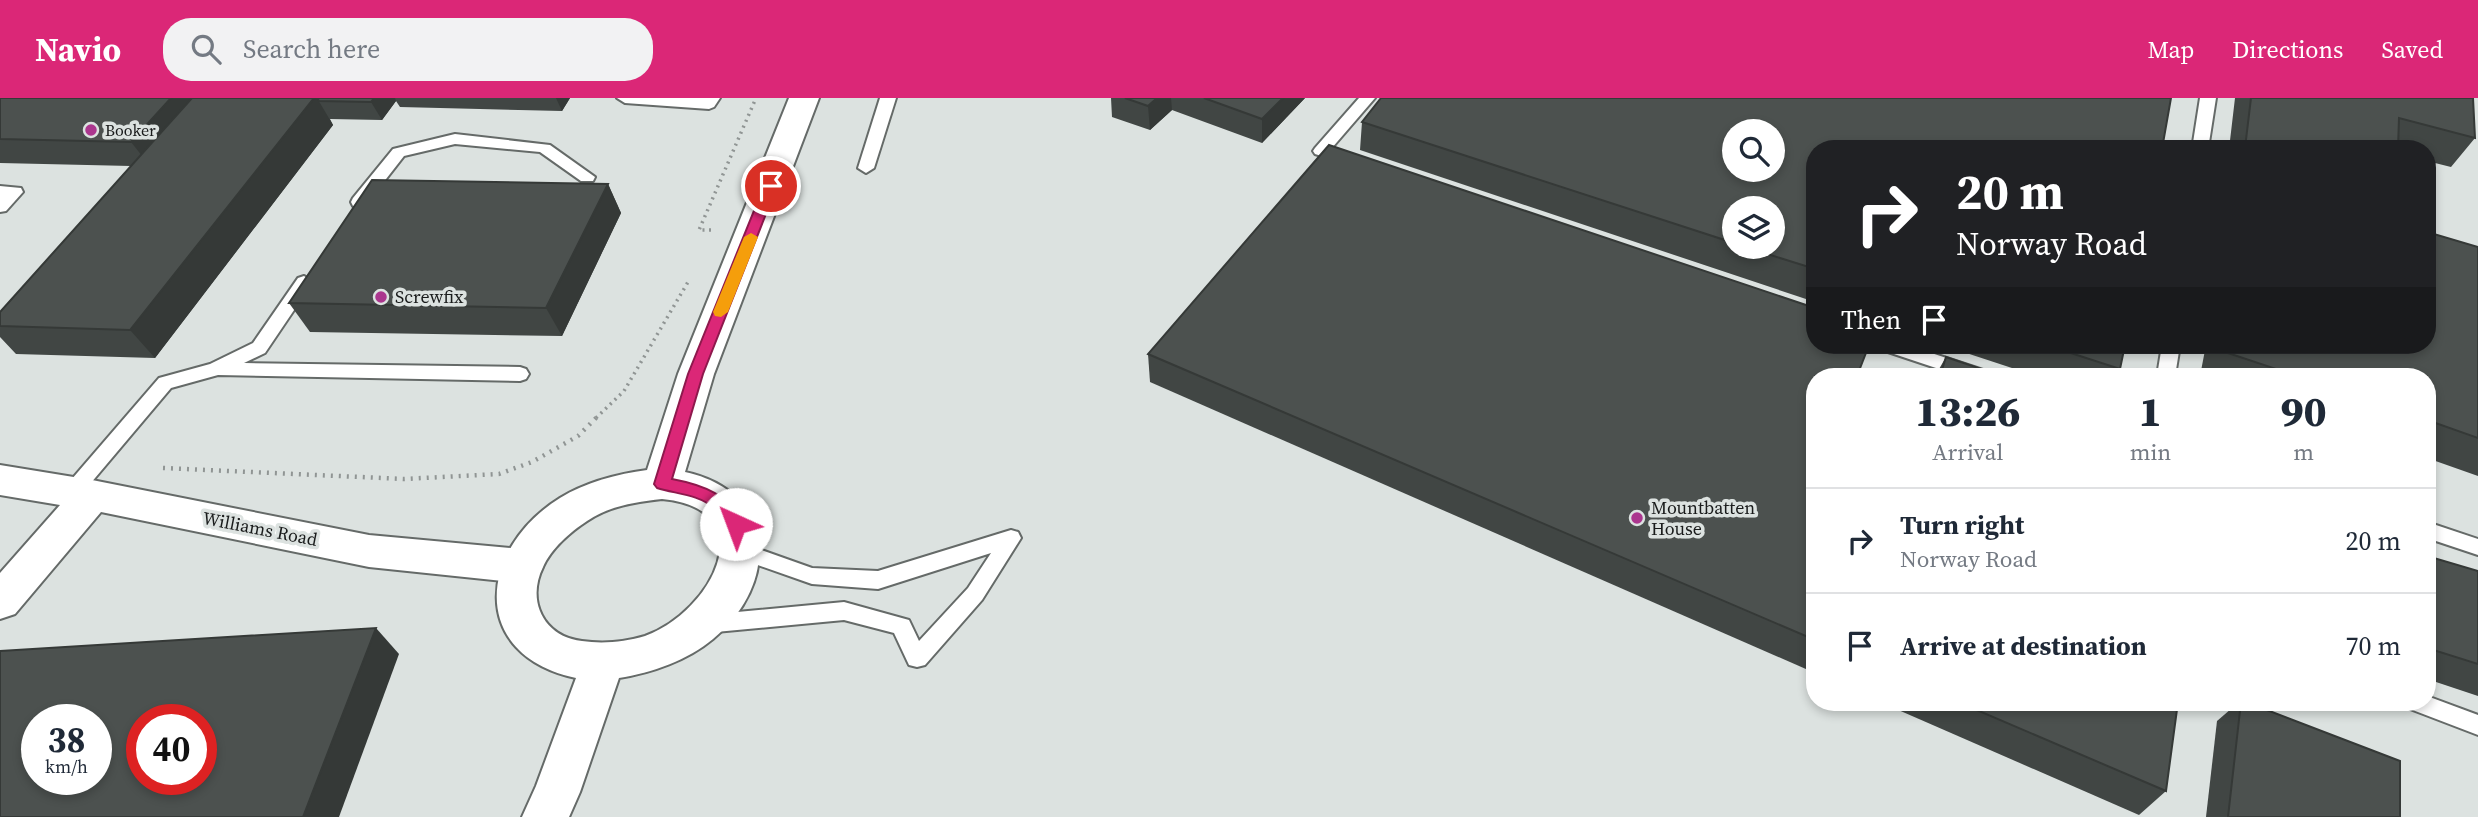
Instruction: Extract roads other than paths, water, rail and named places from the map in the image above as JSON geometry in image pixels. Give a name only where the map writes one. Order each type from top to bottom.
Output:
[{"type":"street","points":[[663,484],[696,374],[804,98]]},
{"type":"street","name":"Williams Road","points":[[0,480],[87,484],[369,551],[522,566]]},
{"type":"street","points":[[0,602],[87,484]]},
{"type":"street","points":[[663,484],[694,489],[720,503],[736,524],[741,551],[736,576],[722,601],[700,624],[671,644],[637,657],[603,663],[567,659],[538,645],[520,623],[515,595],[522,566],[540,539],[575,510],[596,498],[629,487],[663,484]]},
{"type":"street","points":[[545,817],[557,792],[603,663]]},
{"type":"lane","points":[[625,98],[709,104],[712,98]]},
{"type":"lane","points":[[866,168],[888,98]]},
{"type":"lane","points":[[1360,164],[1321,151],[1367,98]]},
{"type":"lane","points":[[2201,140],[2208,98]]},
{"type":"lane","points":[[352,213],[375,179],[399,152],[455,139],[544,148],[587,177]]},
{"type":"lane","points":[[0,191],[15,192],[0,207]]},
{"type":"lane","points":[[87,484],[165,383],[216,369],[259,348],[313,269]]},
{"type":"lane","points":[[1915,354],[1956,368]]},
{"type":"lane","points":[[216,369],[520,374]]},
{"type":"lane","points":[[2436,533],[2478,547]]},
{"type":"lane","points":[[700,624],[844,611],[901,626],[917,658],[975,594],[1011,538],[878,580],[812,576],[741,551]]},
{"type":"lane","points":[[2436,709],[2478,725]]},
{"type":"place","name":"Booker","points":[[91,130]]},
{"type":"place","name":"Screwfix","points":[[381,297]]},
{"type":"place","name":"Mountbatten House","points":[[1637,518]]}]
